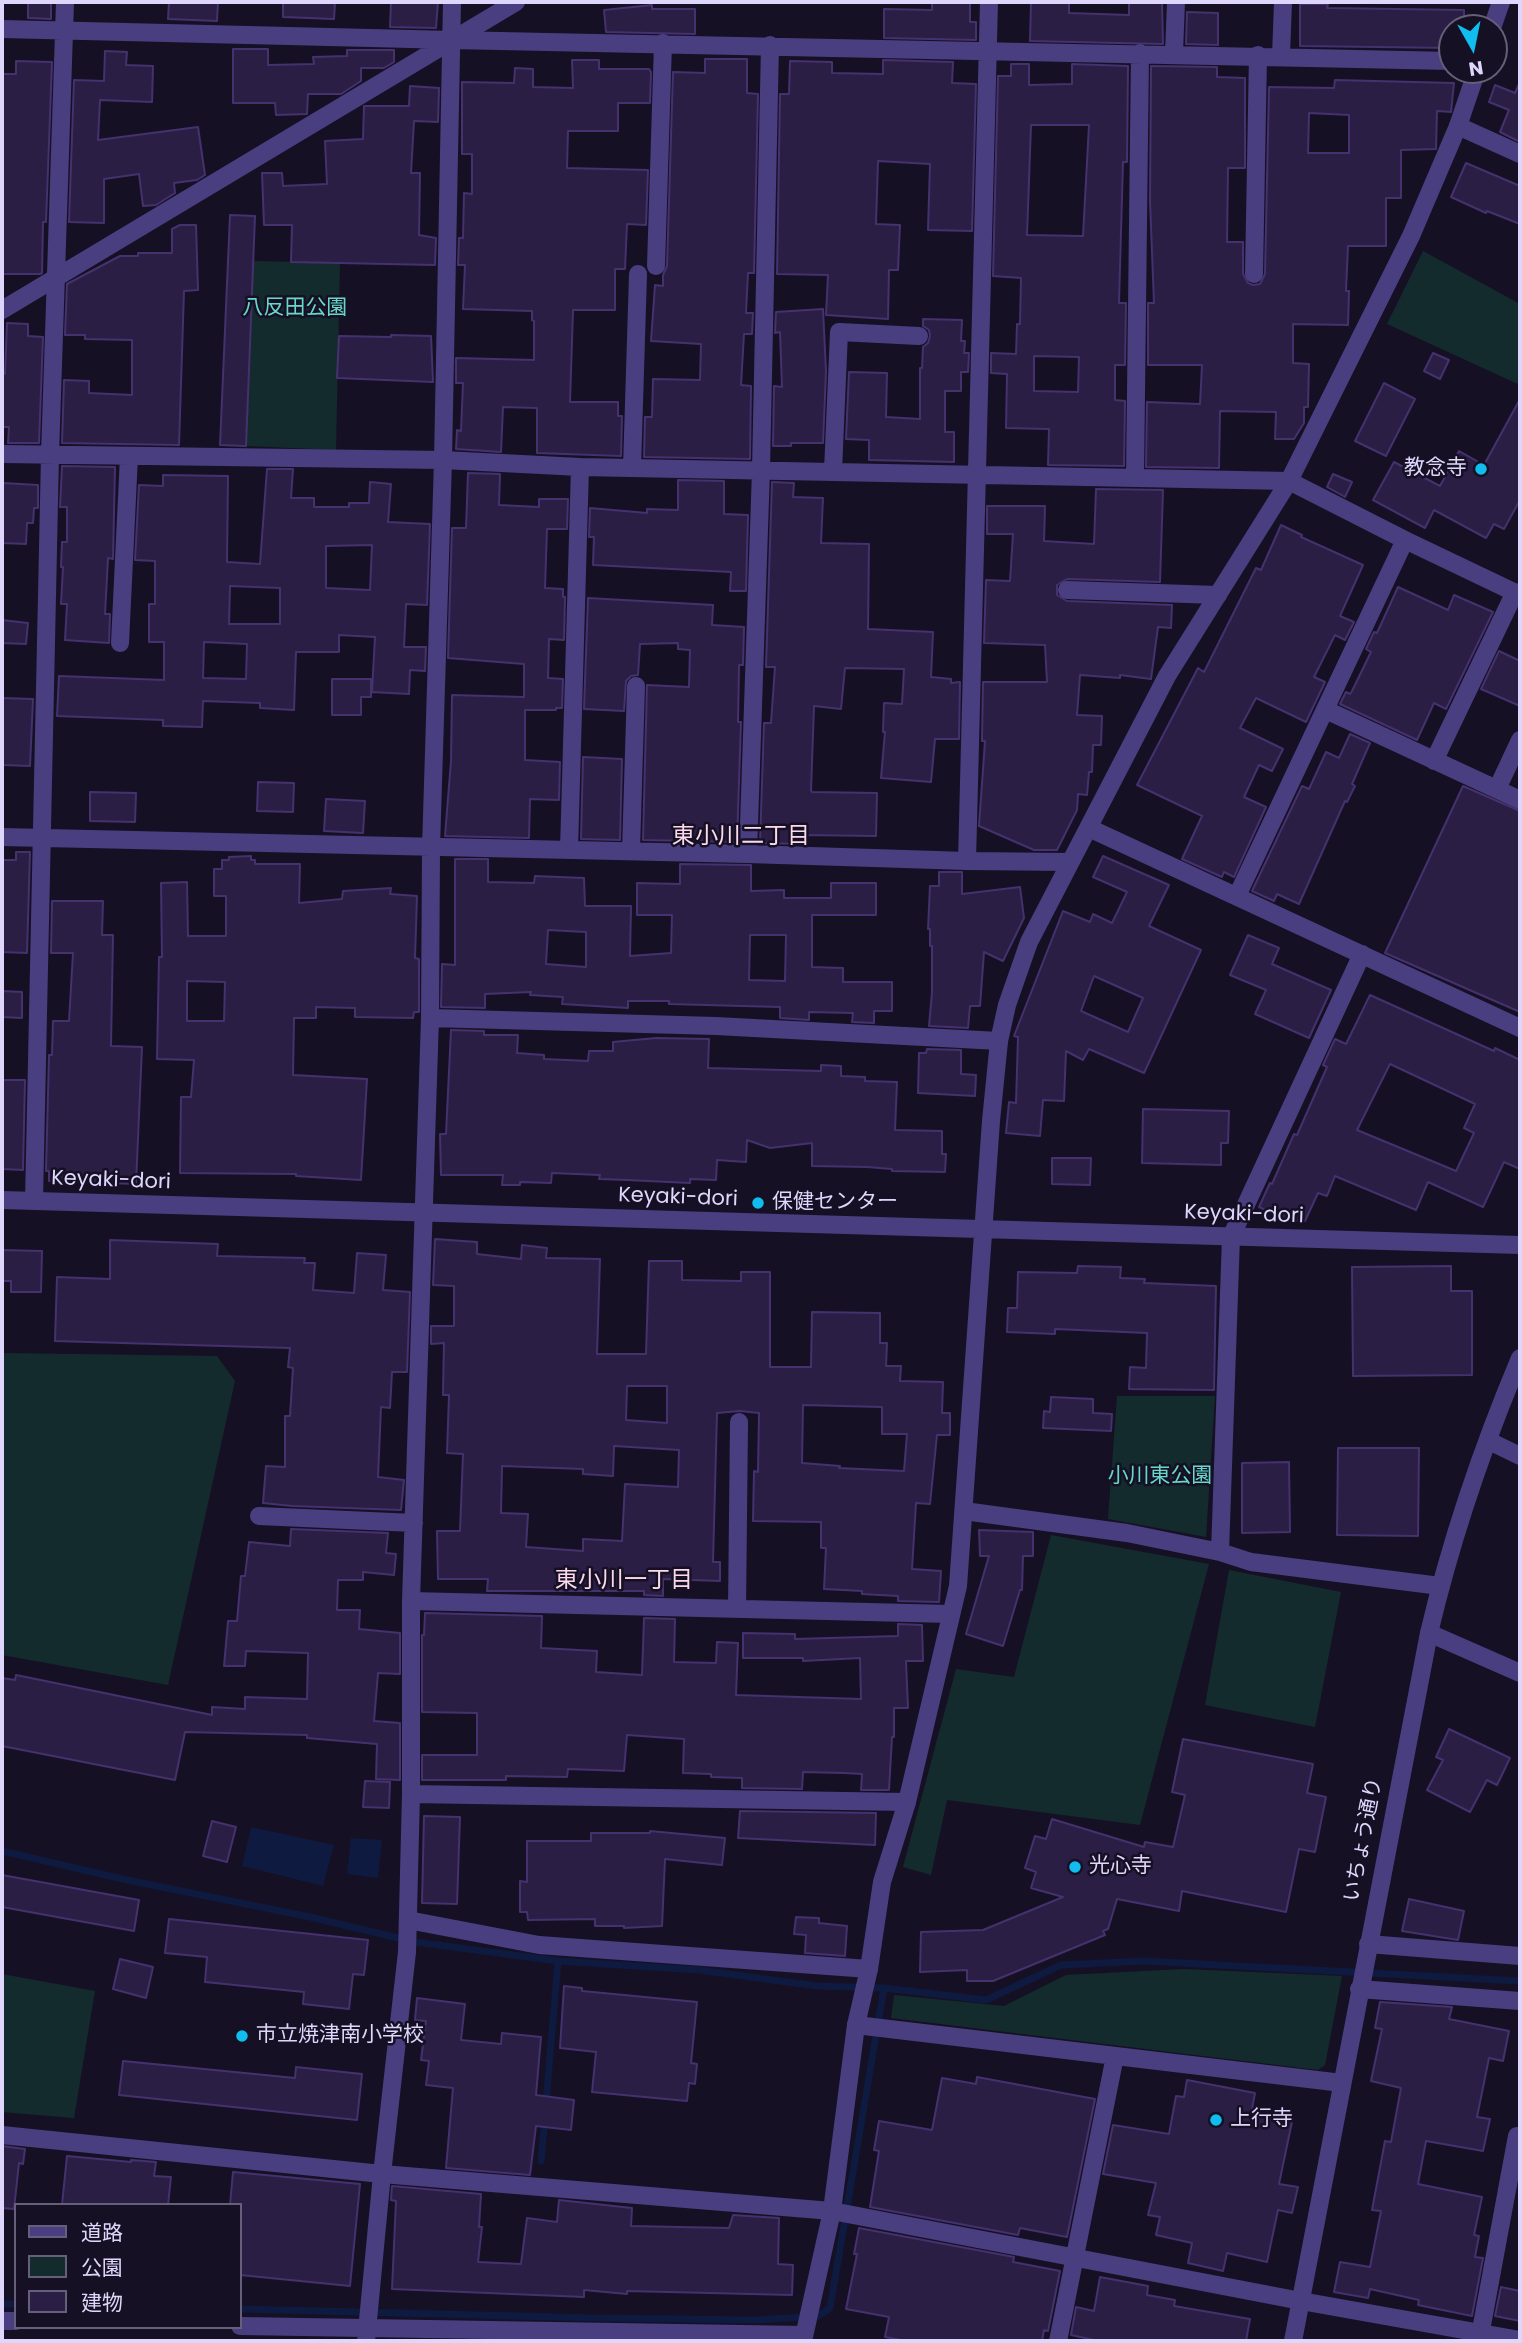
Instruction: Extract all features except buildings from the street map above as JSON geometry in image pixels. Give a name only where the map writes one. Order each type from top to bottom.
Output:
[{"type":"street","points":[[34,1201],[44,838],[50,455],[65,2]]},
{"type":"street","points":[[367,2336],[407,1952],[411,1794],[411,1601],[430,1018],[431,848],[443,460],[452,2]]},
{"type":"street","points":[[2,310],[516,2]]},
{"type":"street","points":[[967,861],[989,2]]},
{"type":"street","points":[[1174,53],[1176,2]]},
{"type":"street","points":[[1281,56],[1283,2]]},
{"type":"street","points":[[2,29],[1438,61]]},
{"type":"street","points":[[656,266],[663,43]]},
{"type":"street","points":[[748,854],[761,470],[770,45]]},
{"type":"street","points":[[1135,477],[1140,52]]},
{"type":"street","points":[[1254,274],[1258,55]]},
{"type":"street","points":[[242,2326],[367,2336],[803,2338],[832,2211],[856,2025],[869,1969],[881,1882],[907,1802],[958,1586],[983,1230],[999,1041],[1007,1005],[1029,942],[1167,676],[1289,481],[1411,236],[1458,126],[1472,84]]},
{"type":"street","points":[[1458,126],[1520,154]]},
{"type":"street","points":[[632,468],[638,275]]},
{"type":"street","points":[[833,471],[839,332],[919,336]]},
{"type":"street","points":[[2,454],[443,460],[580,467],[1289,481],[1517,594],[1434,761]]},
{"type":"street","points":[[120,643],[129,456]]},
{"type":"street","points":[[569,850],[580,467]]},
{"type":"street","points":[[1237,896],[1405,540]]},
{"type":"street","points":[[1067,590],[1218,595]]},
{"type":"street","points":[[631,851],[636,685]]},
{"type":"street","points":[[1326,710],[1520,800]]},
{"type":"street","points":[[1497,789],[1520,740]]},
{"type":"street","points":[[1089,828],[1520,1028]]},
{"type":"street","points":[[2,837],[1070,862]]},
{"type":"street","points":[[1220,1552],[1231,1237],[1362,954]]},
{"type":"street","points":[[430,1018],[716,1026],[999,1041]]},
{"type":"street","name":"Keyaki-dori","points":[[2,1200],[1520,1245]]},
{"type":"street","name":"いちょう通り","points":[[1293,2341],[1429,1633],[1440,1586],[1520,1358]]},
{"type":"street","points":[[737,1609],[739,1422]]},
{"type":"street","points":[[1489,1441],[1520,1456]]},
{"type":"street","points":[[964,1511],[1127,1533],[1220,1552],[1251,1562],[1440,1586]]},
{"type":"street","points":[[259,1516],[414,1523]]},
{"type":"street","points":[[411,1601],[951,1614]]},
{"type":"street","points":[[1429,1633],[1520,1673]]},
{"type":"street","points":[[411,1794],[907,1802]]},
{"type":"street","points":[[408,1920],[540,1945],[869,1969]]},
{"type":"street","points":[[1367,1948],[1520,1956]]},
{"type":"street","points":[[1360,1985],[1520,2001]]},
{"type":"street","points":[[856,2025],[1342,2083]]},
{"type":"street","points":[[1058,2341],[1115,2056]]},
{"type":"street","points":[[1480,2337],[1519,2131]]},
{"type":"street","points":[[2,2136],[382,2174],[832,2211],[1480,2337],[1520,2340]]},
{"type":"green space","points":[[1423,251],[1520,304],[1520,385],[1387,324]]},
{"type":"green space","name":"八反田公園","points":[[252,261],[340,263],[336,450],[246,446]]},
{"type":"green space","points":[[2,1353],[217,1356],[235,1381],[168,1685],[2,1655]]},
{"type":"green space","name":"小川東公園","points":[[1117,1396],[1215,1396],[1206,1537],[1108,1519]]},
{"type":"green space","points":[[1051,1535],[1209,1564],[1140,1825],[947,1800],[931,1875],[903,1867],[956,1669],[1014,1677]]},
{"type":"green space","points":[[1229,1570],[1341,1592],[1315,1727],[1205,1705]]},
{"type":"green space","points":[[1184,1969],[1342,1976],[1325,2065],[1318,2070],[891,2018],[894,1995],[1004,2006],[1066,1975]]},
{"type":"green space","points":[[2,1974],[95,1991],[74,2118],[2,2112]]},
{"type":"water","points":[[251,1827],[334,1845],[323,1886],[242,1866]]},
{"type":"water","points":[[351,1838],[382,1840],[378,1878],[347,1874]]},
{"type":"waterway","points":[[2,1851],[415,1942],[558,1961],[699,1970],[817,1986],[884,1988],[986,2000],[1061,1965],[1144,1961],[1520,1981]]},
{"type":"waterway","points":[[546,2103],[558,1961]]},
{"type":"waterway","points":[[242,2309],[758,2320],[818,2316],[830,2308],[884,1988]]},
{"type":"waterway","points":[[541,2161],[545,2118]]},
{"type":"waterway","points":[[2,2304],[14,2304]]},
{"type":"place","name":"教念寺","points":[[1481,469]]},
{"type":"place","name":"保健センター","points":[[758,1203]]},
{"type":"place","name":"光心寺","points":[[1075,1867]]},
{"type":"place","name":"市立焼津南小学校","points":[[242,2036]]},
{"type":"place","name":"上行寺","points":[[1216,2120]]},
{"type":"district","name":"東小川二丁目","points":[[741,837]]},
{"type":"district","name":"東小川一丁目","points":[[624,1581]]}]
